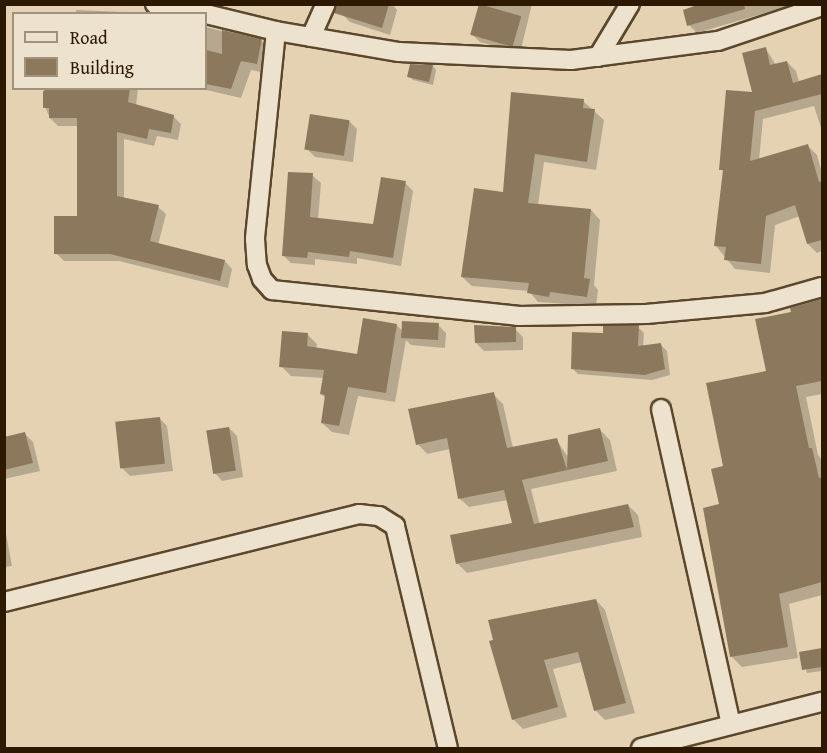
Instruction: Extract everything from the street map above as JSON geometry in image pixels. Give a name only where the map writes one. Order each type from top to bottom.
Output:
[{"type":"street","points":[[155,4],[194,12]]},
{"type":"street","points":[[311,37],[326,4]]},
{"type":"street","points":[[598,57],[630,4]]},
{"type":"street","points":[[207,15],[276,31],[399,52],[487,59],[598,57],[718,41],[822,6]]},
{"type":"street","points":[[276,31],[255,239],[260,272],[272,290],[518,316],[646,314],[765,303],[822,287]]},
{"type":"street","points":[[661,409],[731,724]]},
{"type":"street","points":[[4,602],[359,514],[379,516],[395,526],[448,748]]},
{"type":"street","points":[[641,748],[822,702]]},
{"type":"building","points":[[337,4],[389,4],[382,28],[334,13]]},
{"type":"building","points":[[479,4],[521,16],[512,47],[470,35]]},
{"type":"building","points":[[700,4],[744,4],[745,9],[687,26],[683,10]]},
{"type":"building","points":[[222,30],[262,39],[257,64],[241,61],[231,89],[207,84],[207,50],[222,54]]},
{"type":"building","points":[[766,47],[770,65],[787,61],[793,83],[822,74],[822,94],[755,111],[750,161],[808,144],[819,182],[822,181],[822,240],[807,244],[795,205],[766,216],[761,264],[724,260],[726,247],[714,246],[723,170],[719,170],[726,90],[752,92],[742,53]]},
{"type":"building","points":[[410,64],[433,65],[429,82],[407,77]]},
{"type":"building","points":[[130,90],[128,102],[174,115],[171,133],[149,129],[147,139],[117,132],[117,196],[159,205],[150,241],[225,260],[220,281],[110,254],[54,254],[54,216],[77,216],[77,118],[49,118],[49,108],[43,108],[43,91]]},
{"type":"building","points":[[511,92],[584,99],[583,108],[595,109],[587,162],[535,154],[528,203],[591,209],[584,278],[590,279],[587,297],[550,292],[549,297],[527,293],[529,283],[461,277],[474,188],[503,192]]},
{"type":"building","points":[[310,114],[350,120],[344,156],[304,150]]},
{"type":"building","points":[[288,172],[313,173],[310,217],[373,224],[381,177],[406,181],[393,258],[350,251],[349,257],[308,252],[307,258],[282,256]]},
{"type":"building","points":[[822,299],[822,381],[796,386],[809,448],[812,448],[819,478],[822,477],[822,582],[779,594],[788,647],[730,657],[703,508],[719,504],[711,469],[723,466],[706,383],[766,371],[755,319],[791,312],[790,308]]},
{"type":"building","points":[[363,318],[397,324],[386,393],[348,387],[339,426],[321,423],[325,395],[320,394],[324,370],[279,367],[282,331],[308,333],[307,346],[357,354]]},
{"type":"building","points":[[402,321],[439,323],[438,340],[401,338]]},
{"type":"building","points":[[474,325],[516,327],[516,342],[475,343]]},
{"type":"building","points":[[639,325],[638,346],[661,343],[665,369],[645,375],[571,369],[572,332],[603,333],[603,326]]},
{"type":"building","points":[[494,392],[507,448],[557,438],[567,470],[568,435],[600,428],[608,461],[522,480],[534,524],[628,504],[634,527],[456,564],[450,535],[512,523],[504,490],[458,499],[447,438],[416,445],[408,409]]},
{"type":"building","points":[[160,417],[165,464],[120,468],[115,422]]},
{"type":"building","points":[[229,427],[236,470],[213,474],[206,431]]},
{"type":"building","points":[[25,432],[33,463],[4,470],[4,437]]},
{"type":"building","points":[[596,599],[626,703],[594,711],[578,652],[544,660],[558,707],[512,720],[489,641],[493,640],[488,620]]},
{"type":"building","points":[[822,648],[822,667],[802,670],[799,652]]}]
